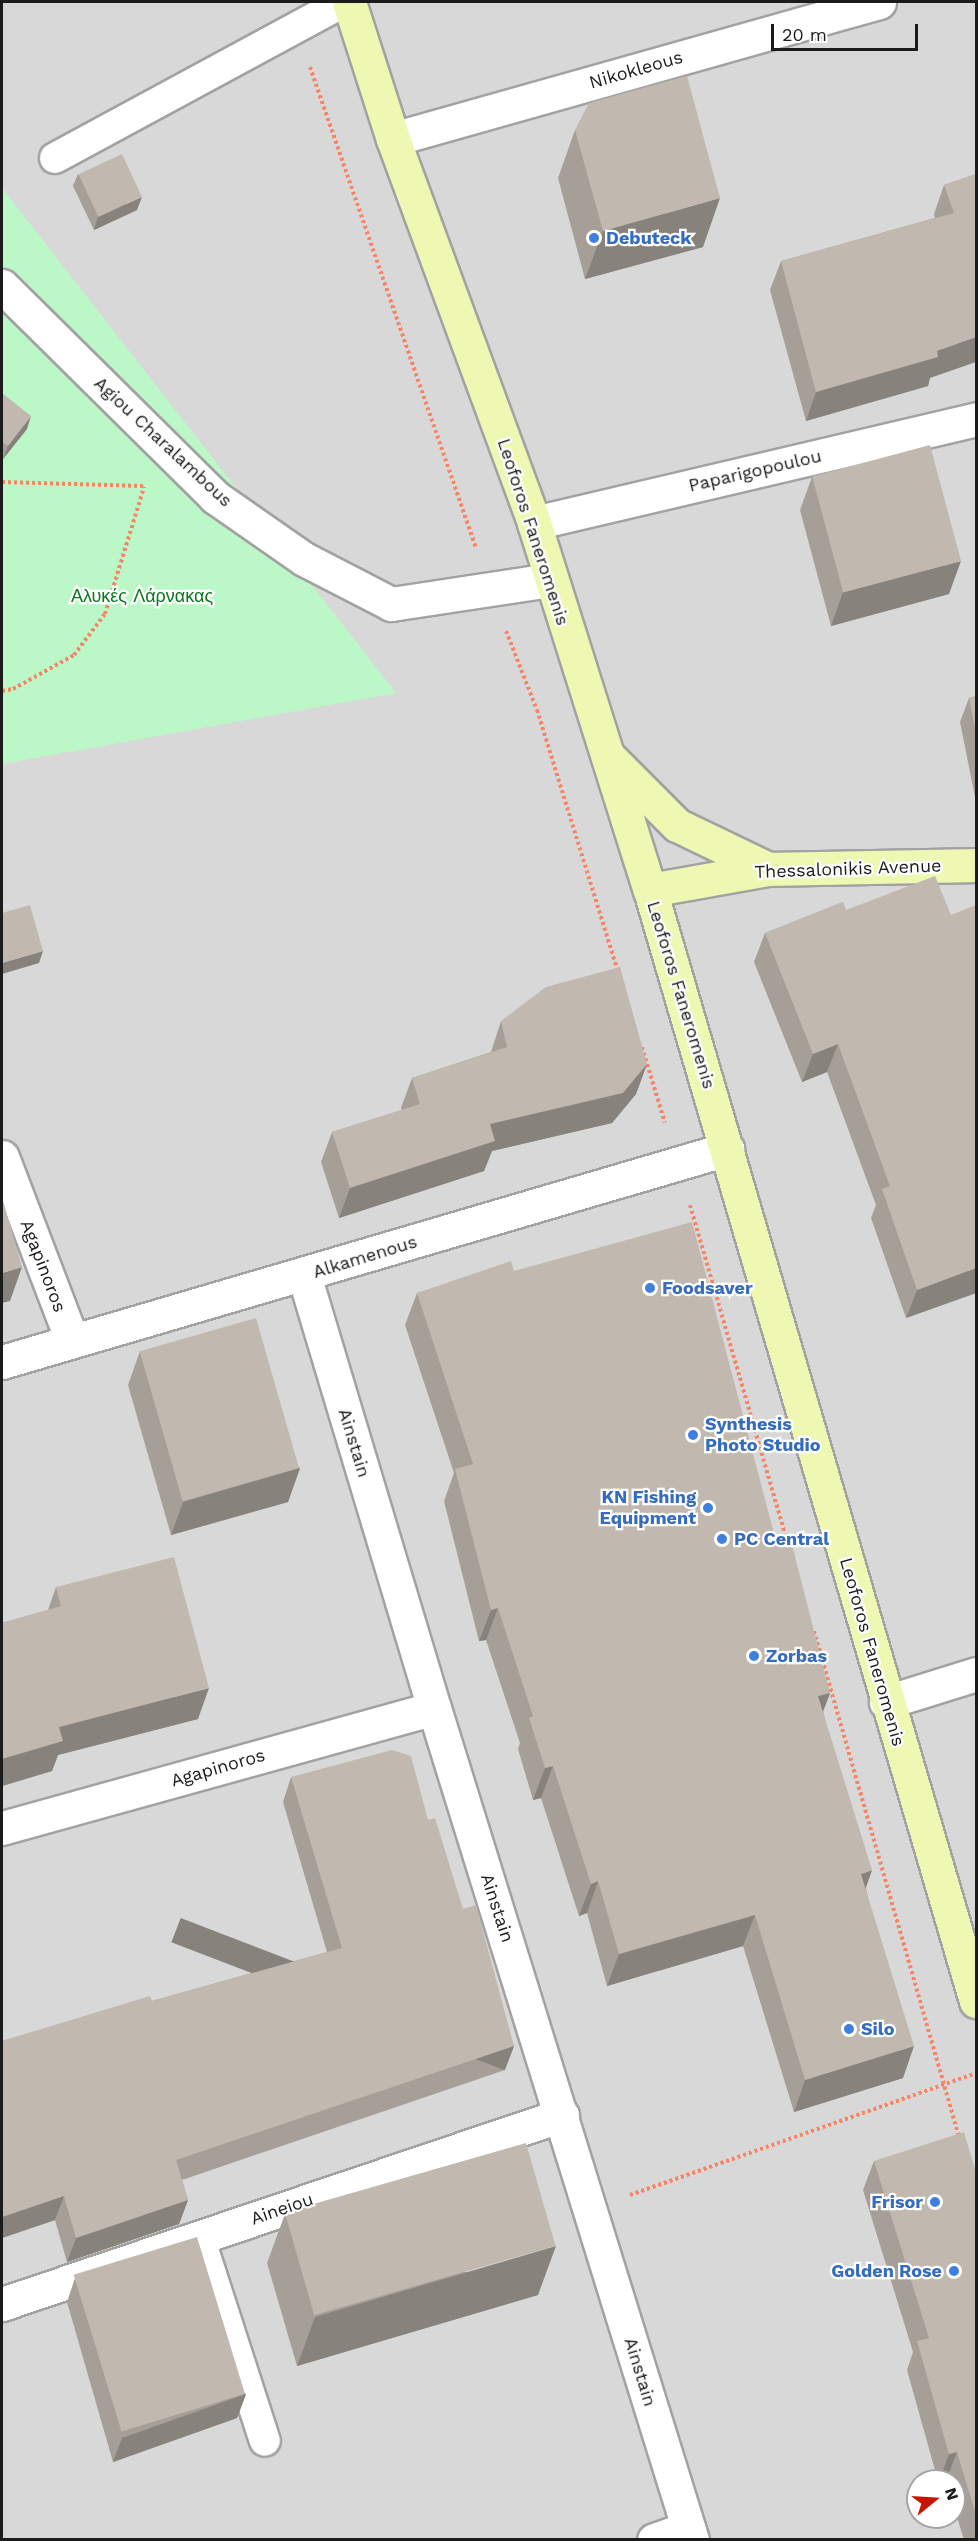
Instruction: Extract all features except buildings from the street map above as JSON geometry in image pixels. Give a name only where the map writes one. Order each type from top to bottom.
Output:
[{"type":"main road","name":"Leoforos Faneromenis","points":[[349,2],[393,139],[534,524],[549,580],[650,890],[886,1702],[976,2001]]},
{"type":"main road","points":[[604,752],[677,825],[768,869]]},
{"type":"main road","name":"Thessalonikis Avenue","points":[[650,890],[768,869],[976,865]]},
{"type":"street","name":"Nikokleous","points":[[393,139],[879,2]]},
{"type":"street","name":"Agiou Charalambous","points":[[2,286],[215,496],[286,547],[391,604],[549,580]]},
{"type":"street","name":"Paparigopoulou","points":[[534,524],[976,419]]},
{"type":"street","name":"Alkamenous","points":[[2,1362],[727,1149]]},
{"type":"street","name":"Agapinoros","points":[[2,1157],[72,1340]]},
{"type":"street","name":"Ainstain","points":[[304,1275],[434,1708],[690,2534]]},
{"type":"street","points":[[886,1702],[976,1674]]},
{"type":"street","name":"Agapinoros","points":[[2,1828],[434,1708]]},
{"type":"street","name":"Aineiou","points":[[2,2304],[562,2115]]},
{"type":"street","points":[[654,2540],[690,2534]]},
{"type":"lane","points":[[55,158],[343,2]]},
{"type":"lane","points":[[200,2237],[265,2441]]},
{"type":"path","points":[[297,27],[490,589],[537,710]]},
{"type":"path","points":[[2,691],[13,689],[74,655],[105,614],[159,441]]},
{"type":"path","points":[[2,482],[144,486]]},
{"type":"path","points":[[814,1632],[963,2149]]},
{"type":"path","points":[[590,2210],[976,2073]]},
{"type":"shaded area","points":[[2,2],[976,2],[976,2539],[2,2540]]},
{"type":"green space","name":"Αλυκές Λάρνακας","points":[[2,188],[396,693],[2,764]]},
{"type":"place","name":"Debuteck","points":[[594,238]]},
{"type":"place","name":"Foodsaver","points":[[650,1288]]},
{"type":"place","name":"Synthesis Photo Studio","points":[[693,1435]]},
{"type":"place","name":"KN Fishing Equipment","points":[[708,1508]]},
{"type":"place","name":"PC Central","points":[[722,1539]]},
{"type":"place","name":"Zorbas","points":[[754,1656]]},
{"type":"place","name":"Silo","points":[[849,2029]]},
{"type":"place","name":"Frisor","points":[[935,2202]]},
{"type":"place","name":"Golden Rose","points":[[954,2271]]}]
